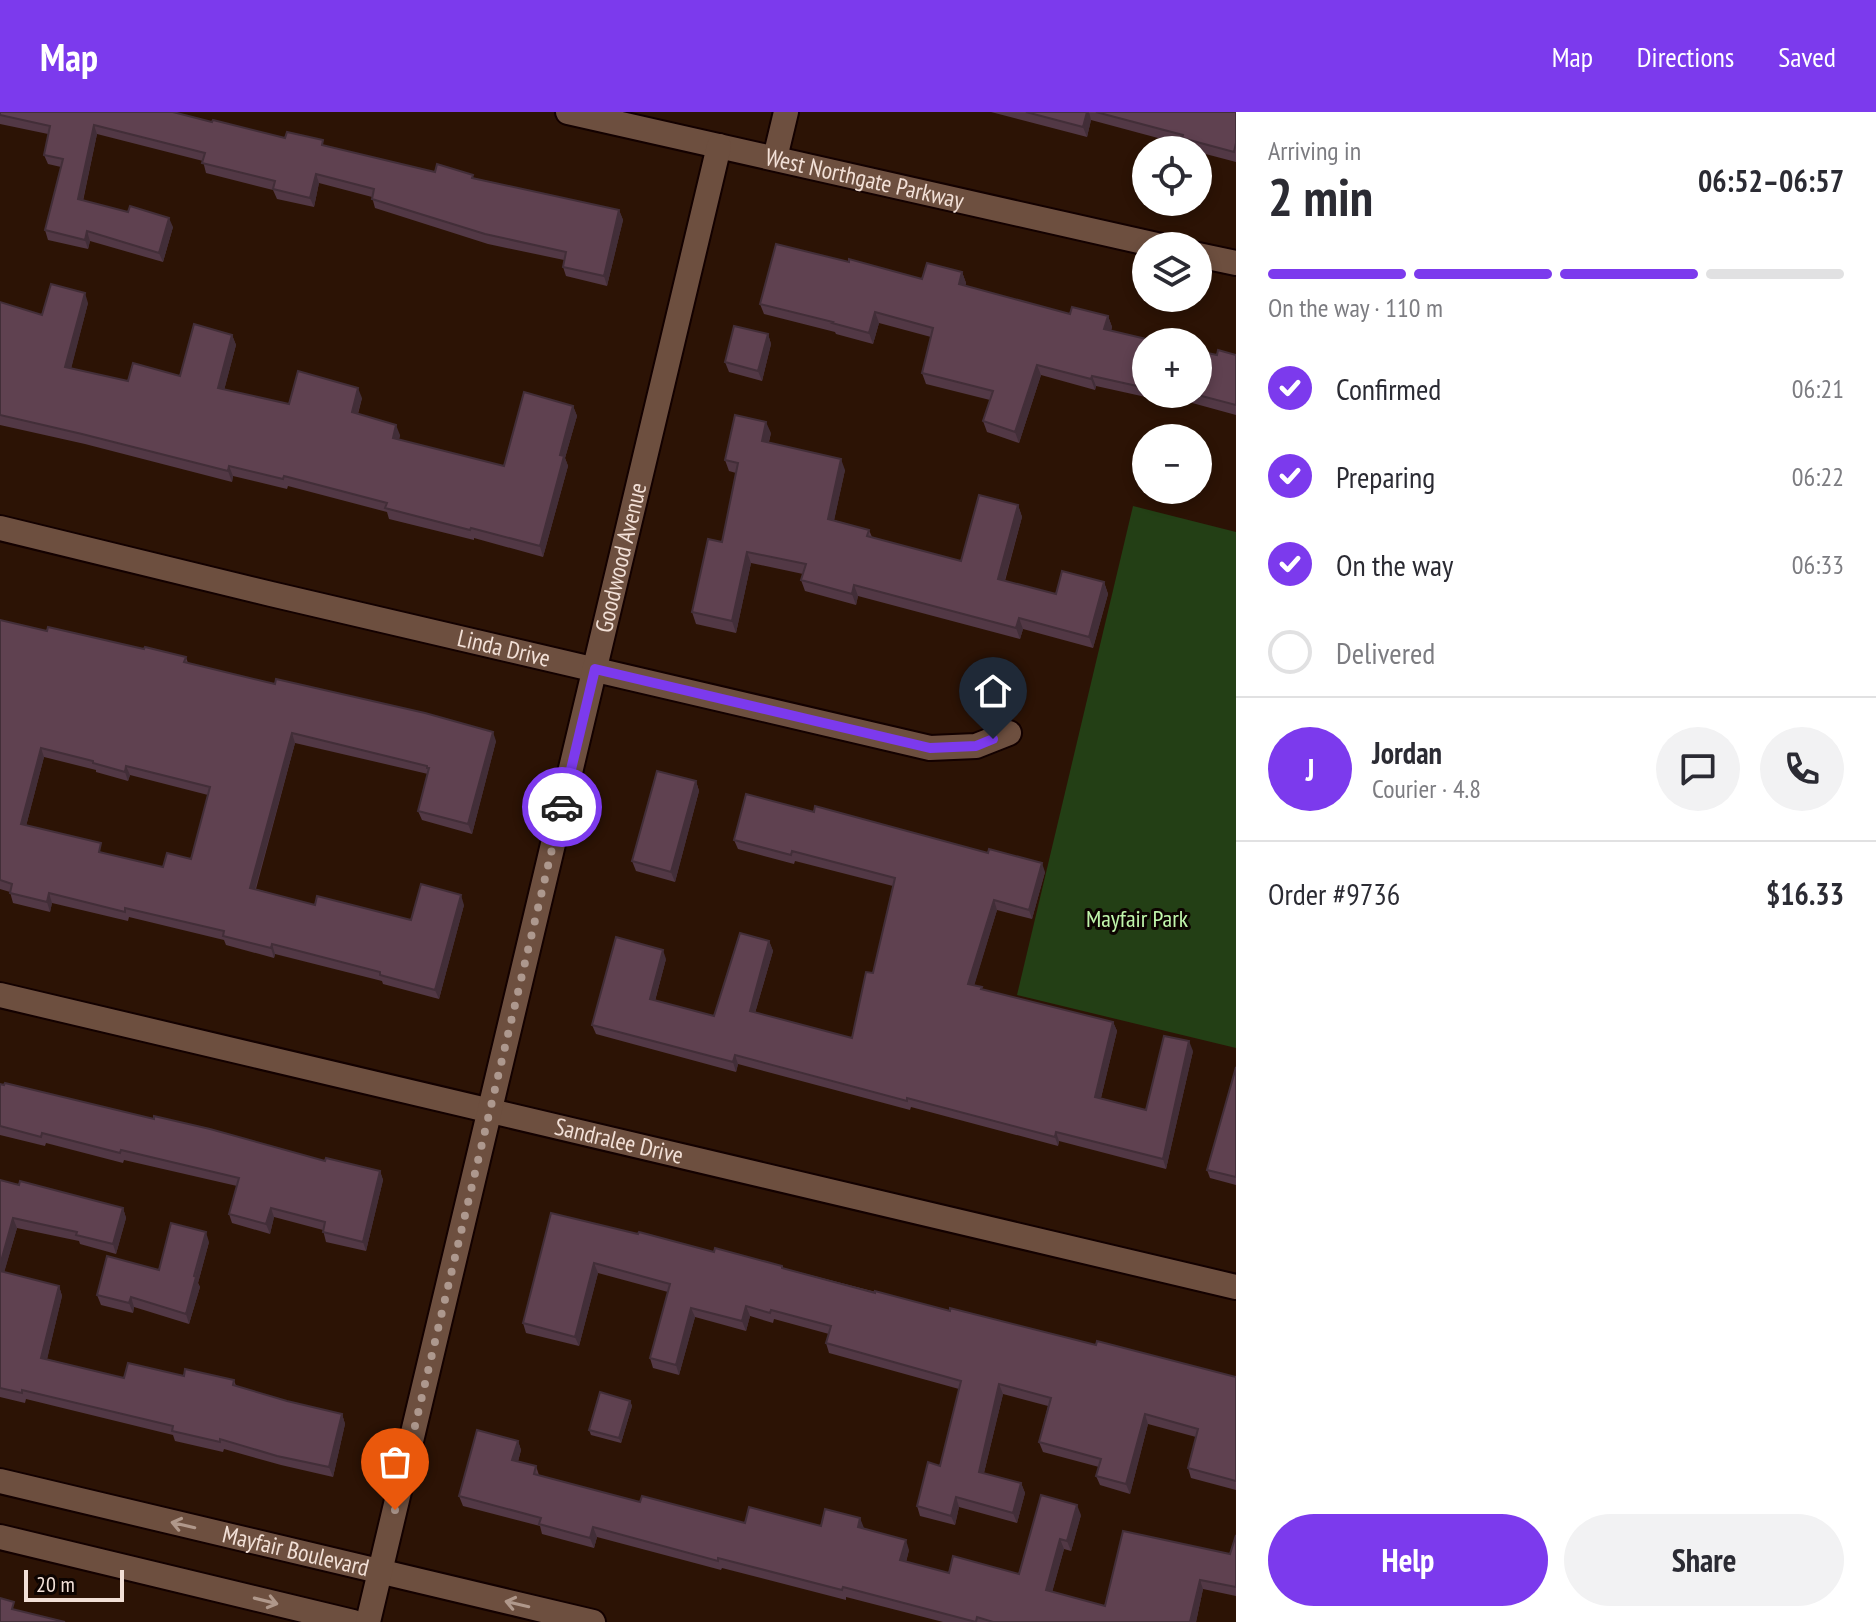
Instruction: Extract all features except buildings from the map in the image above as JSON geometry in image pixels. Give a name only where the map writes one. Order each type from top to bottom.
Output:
[{"type":"street","name":"West Northgate Parkway","points":[[568,112],[1132,239]]},
{"type":"street","points":[[775,158],[786,112]]},
{"type":"street","name":"Goodwood Avenue","points":[[368,1622],[719,146]]},
{"type":"street","points":[[1212,258],[1236,263]]},
{"type":"street","name":"Linda Drive","points":[[0,528],[930,748],[976,746],[1009,733]]},
{"type":"street","name":"Sandralee Drive","points":[[0,995],[1236,1287]]},
{"type":"street","name":"Mayfair Boulevard","points":[[0,1481],[593,1622]]},
{"type":"street","points":[[0,1537],[353,1622]]},
{"type":"green space","name":"Mayfair Park","points":[[1133,506],[1236,532],[1236,1048],[1017,995]]},
{"type":"way so far","points":[[395,1510],[562,807]]},
{"type":"route","points":[[562,807],[595,669],[930,748],[976,746],[993,739]]}]
